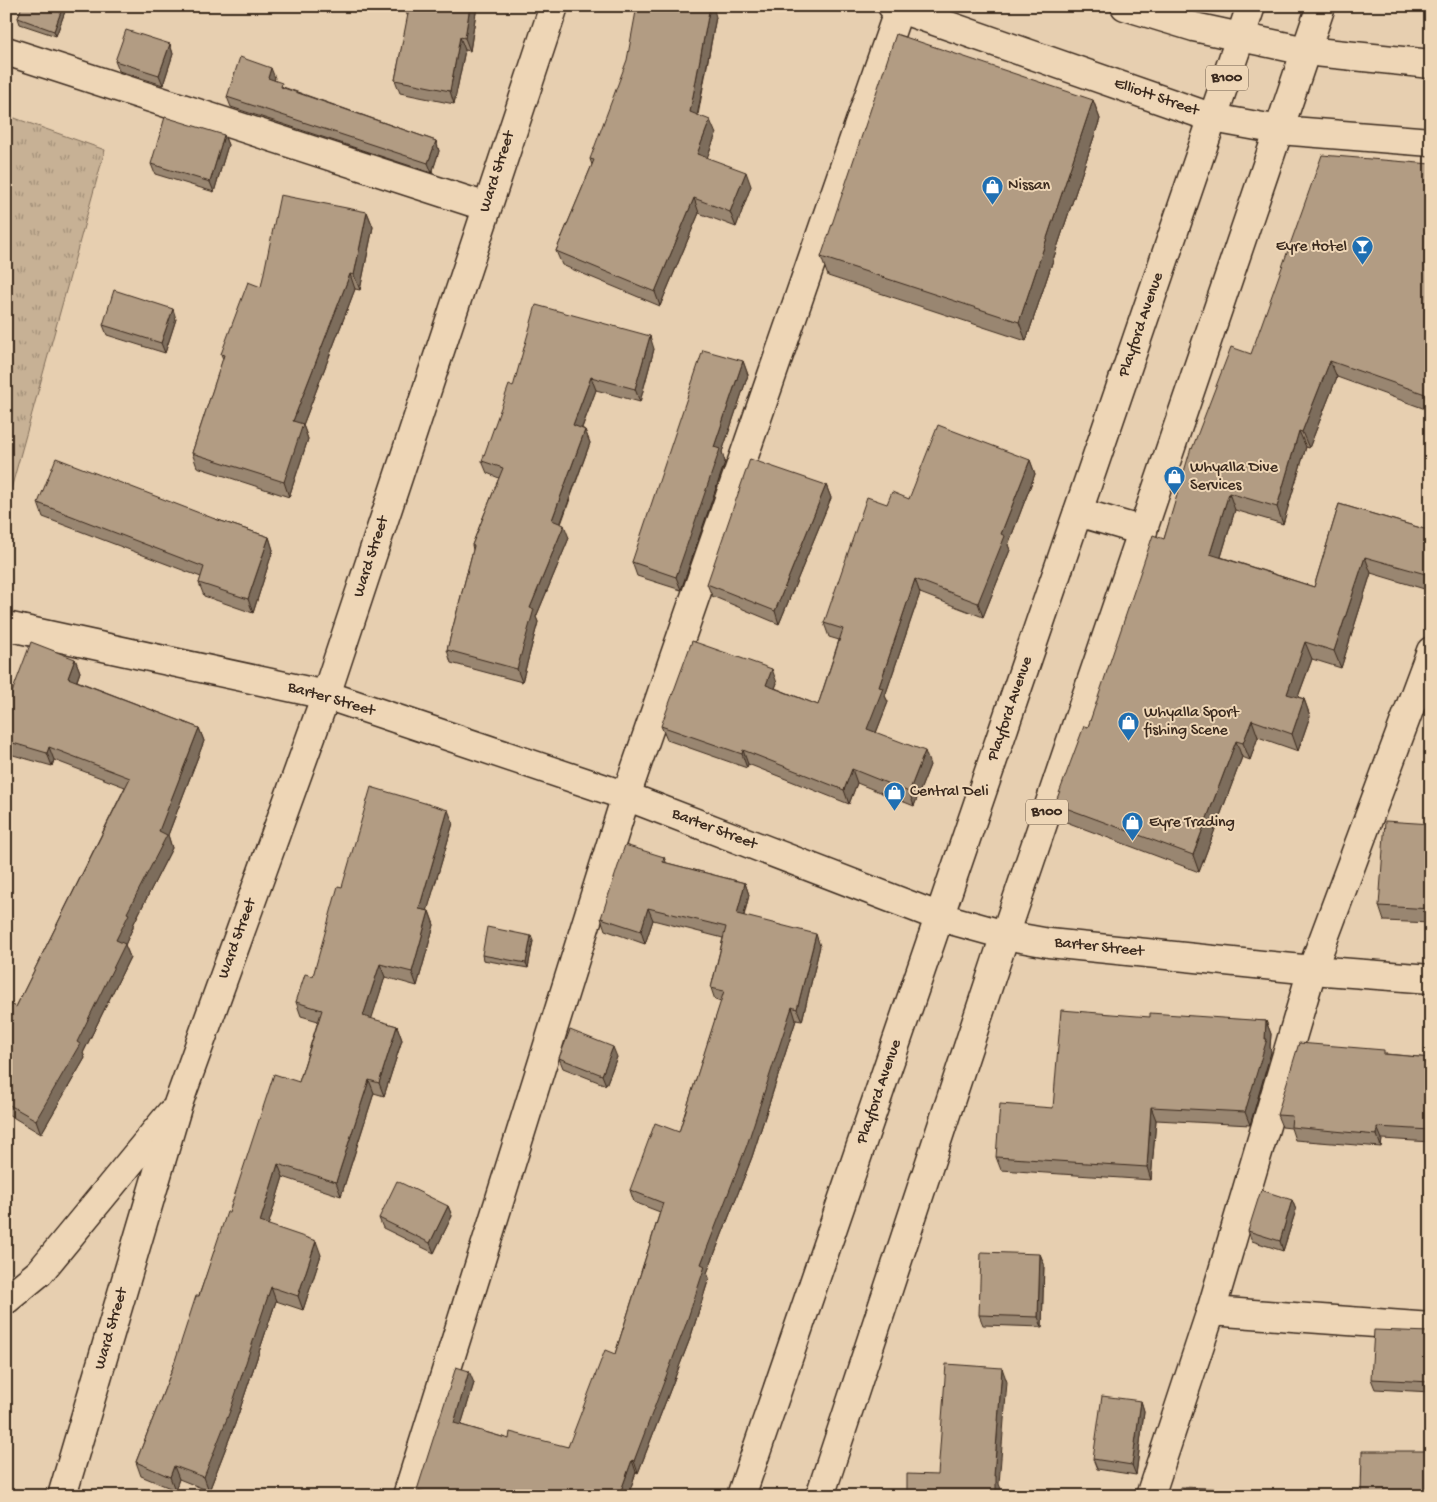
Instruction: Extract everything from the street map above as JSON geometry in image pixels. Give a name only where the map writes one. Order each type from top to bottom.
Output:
[{"type":"main road","name":"Ward Street","points":[[62,1496],[178,1104],[326,695],[554,6]]},
{"type":"main road","points":[[1125,6],[1194,27],[1306,51],[1431,64]]},
{"type":"main road","name":"Playford Avenue","points":[[741,1496],[1251,6]]},
{"type":"main road","name":"B100","points":[[820,1496],[1005,935],[1321,6]]},
{"type":"main road","points":[[407,1496],[626,796],[895,7]]},
{"type":"main road","name":"Elliott Street","points":[[895,7],[1213,118],[1279,130],[1431,142]]},
{"type":"main road","points":[[6,51],[487,207]]},
{"type":"main road","points":[[1078,512],[1142,531]]},
{"type":"main road","name":"Barter Street","points":[[6,626],[326,695],[626,796],[940,917],[1005,935],[1049,943],[1312,970],[1431,979]]},
{"type":"main road","points":[[1150,1496],[1212,1310],[1312,970],[1431,651]]},
{"type":"main road","name":"Ward Street","points":[[6,1300],[40,1272],[178,1104]]},
{"type":"main road","points":[[1212,1310],[1431,1327]]},
{"type":"green space","points":[[6,115],[105,150],[6,507]]},
{"type":"building","points":[[22,6],[63,6],[54,31],[18,18]]},
{"type":"building","points":[[405,6],[470,6],[465,38],[460,37],[450,91],[395,80],[409,9],[404,8]]},
{"type":"building","points":[[637,6],[710,6],[690,112],[710,120],[697,154],[746,172],[730,212],[694,198],[655,292],[556,251],[594,160],[590,159],[627,60]]},
{"type":"building","points":[[126,30],[170,44],[159,75],[115,61]]},
{"type":"building","points":[[896,34],[1093,100],[1019,322],[821,257]]},
{"type":"building","points":[[240,57],[271,68],[268,78],[282,83],[281,87],[436,141],[428,163],[227,97]]},
{"type":"building","points":[[165,117],[224,135],[210,182],[151,164]]},
{"type":"building","points":[[1322,155],[1431,164],[1431,396],[1330,361],[1302,432],[1299,431],[1277,507],[1229,493],[1210,554],[1314,587],[1339,504],[1431,531],[1431,569],[1429,575],[1365,557],[1334,651],[1305,642],[1287,694],[1304,699],[1292,734],[1252,720],[1243,743],[1236,741],[1193,855],[1055,804],[1084,726],[1088,727],[1153,535],[1164,539],[1191,448],[1231,347],[1251,354]]},
{"type":"building","points":[[280,195],[367,212],[354,275],[350,274],[293,421],[303,424],[284,482],[192,453],[224,355],[221,354],[248,282],[261,287]]},
{"type":"building","points":[[114,290],[173,309],[161,343],[103,325]]},
{"type":"building","points":[[536,305],[650,336],[635,389],[591,377],[573,425],[585,430],[552,520],[564,525],[530,608],[534,609],[517,669],[447,650],[474,546],[472,545],[503,468],[482,461],[509,385],[513,387]]},
{"type":"building","points":[[703,350],[743,361],[714,447],[720,449],[676,577],[632,562]]},
{"type":"building","points":[[938,425],[1030,460],[1001,534],[1005,536],[978,603],[915,579],[879,687],[883,688],[867,729],[925,751],[909,792],[852,769],[844,790],[743,750],[742,754],[661,726],[692,641],[772,669],[766,685],[818,705],[843,629],[824,623],[867,497],[887,504],[892,492],[909,499]]},
{"type":"building","points":[[56,458],[215,519],[269,537],[248,599],[199,583],[204,567],[38,503]]},
{"type":"building","points":[[750,459],[826,485],[775,611],[707,584]]},
{"type":"building","points":[[31,642],[75,659],[68,678],[199,728],[159,831],[167,835],[127,913],[129,914],[116,940],[125,944],[77,1042],[80,1044],[36,1120],[6,1103],[6,1001],[16,1007],[130,778],[49,747],[47,753],[6,741],[6,702],[8,703]]},
{"type":"building","points":[[371,787],[448,810],[419,909],[429,911],[412,972],[380,964],[363,1016],[397,1026],[379,1083],[369,1080],[336,1182],[278,1164],[260,1222],[316,1241],[298,1296],[271,1287],[230,1411],[204,1477],[174,1466],[170,1477],[136,1462],[172,1370],[196,1296],[199,1296],[227,1212],[229,1212],[274,1074],[299,1082],[322,1010],[296,1002],[305,974],[313,976],[338,886],[342,887]]},
{"type":"building","points":[[1385,821],[1431,824],[1431,909],[1379,906]]},
{"type":"building","points":[[625,845],[664,857],[663,862],[745,883],[737,914],[816,934],[797,1009],[792,1007],[747,1145],[701,1264],[705,1266],[686,1324],[619,1496],[436,1496],[417,1490],[456,1367],[469,1371],[454,1423],[509,1439],[510,1432],[568,1447],[605,1350],[615,1354],[663,1203],[630,1190],[655,1123],[679,1132],[724,991],[711,988],[726,927],[648,908],[641,931],[601,918]]},
{"type":"building","points":[[487,927],[531,936],[526,963],[482,955]]},
{"type":"building","points":[[1061,1010],[1150,1017],[1150,1013],[1266,1021],[1265,1039],[1267,1039],[1245,1112],[1151,1107],[1147,1167],[996,1157],[1000,1104],[1053,1108]]},
{"type":"building","points":[[570,1030],[613,1047],[602,1075],[559,1058]]},
{"type":"building","points":[[1299,1043],[1384,1050],[1384,1054],[1431,1058],[1431,1130],[1377,1127],[1377,1135],[1291,1127],[1292,1116],[1277,1115]]},
{"type":"building","points":[[397,1181],[448,1206],[430,1243],[379,1218]]},
{"type":"building","points":[[1261,1190],[1292,1200],[1280,1241],[1248,1231]]},
{"type":"building","points":[[981,1252],[1040,1254],[1038,1317],[979,1315]]},
{"type":"building","points":[[1374,1330],[1431,1332],[1431,1382],[1371,1379]]},
{"type":"building","points":[[946,1364],[1002,1368],[994,1476],[996,1476],[996,1496],[907,1496],[907,1474],[938,1475]]},
{"type":"building","points":[[1102,1396],[1141,1401],[1132,1465],[1093,1459]]},
{"type":"building","points":[[1362,1451],[1431,1451],[1431,1496],[1361,1496]]},
{"type":"building","points":[[1181,1487],[1235,1489],[1235,1496],[1181,1496]]},
{"type":"place","name":"Nissan","points":[[992,205]]},
{"type":"place","name":"Eyre Hotel","points":[[1363,266]]},
{"type":"place","name":"Whyalla Dive Services","points":[[1174,496]]},
{"type":"place","name":"Whyalla Sport fishing Scene","points":[[1128,741]]},
{"type":"place","name":"Central Deli","points":[[894,811]]},
{"type":"place","name":"Eyre Trading","points":[[1133,842]]}]
